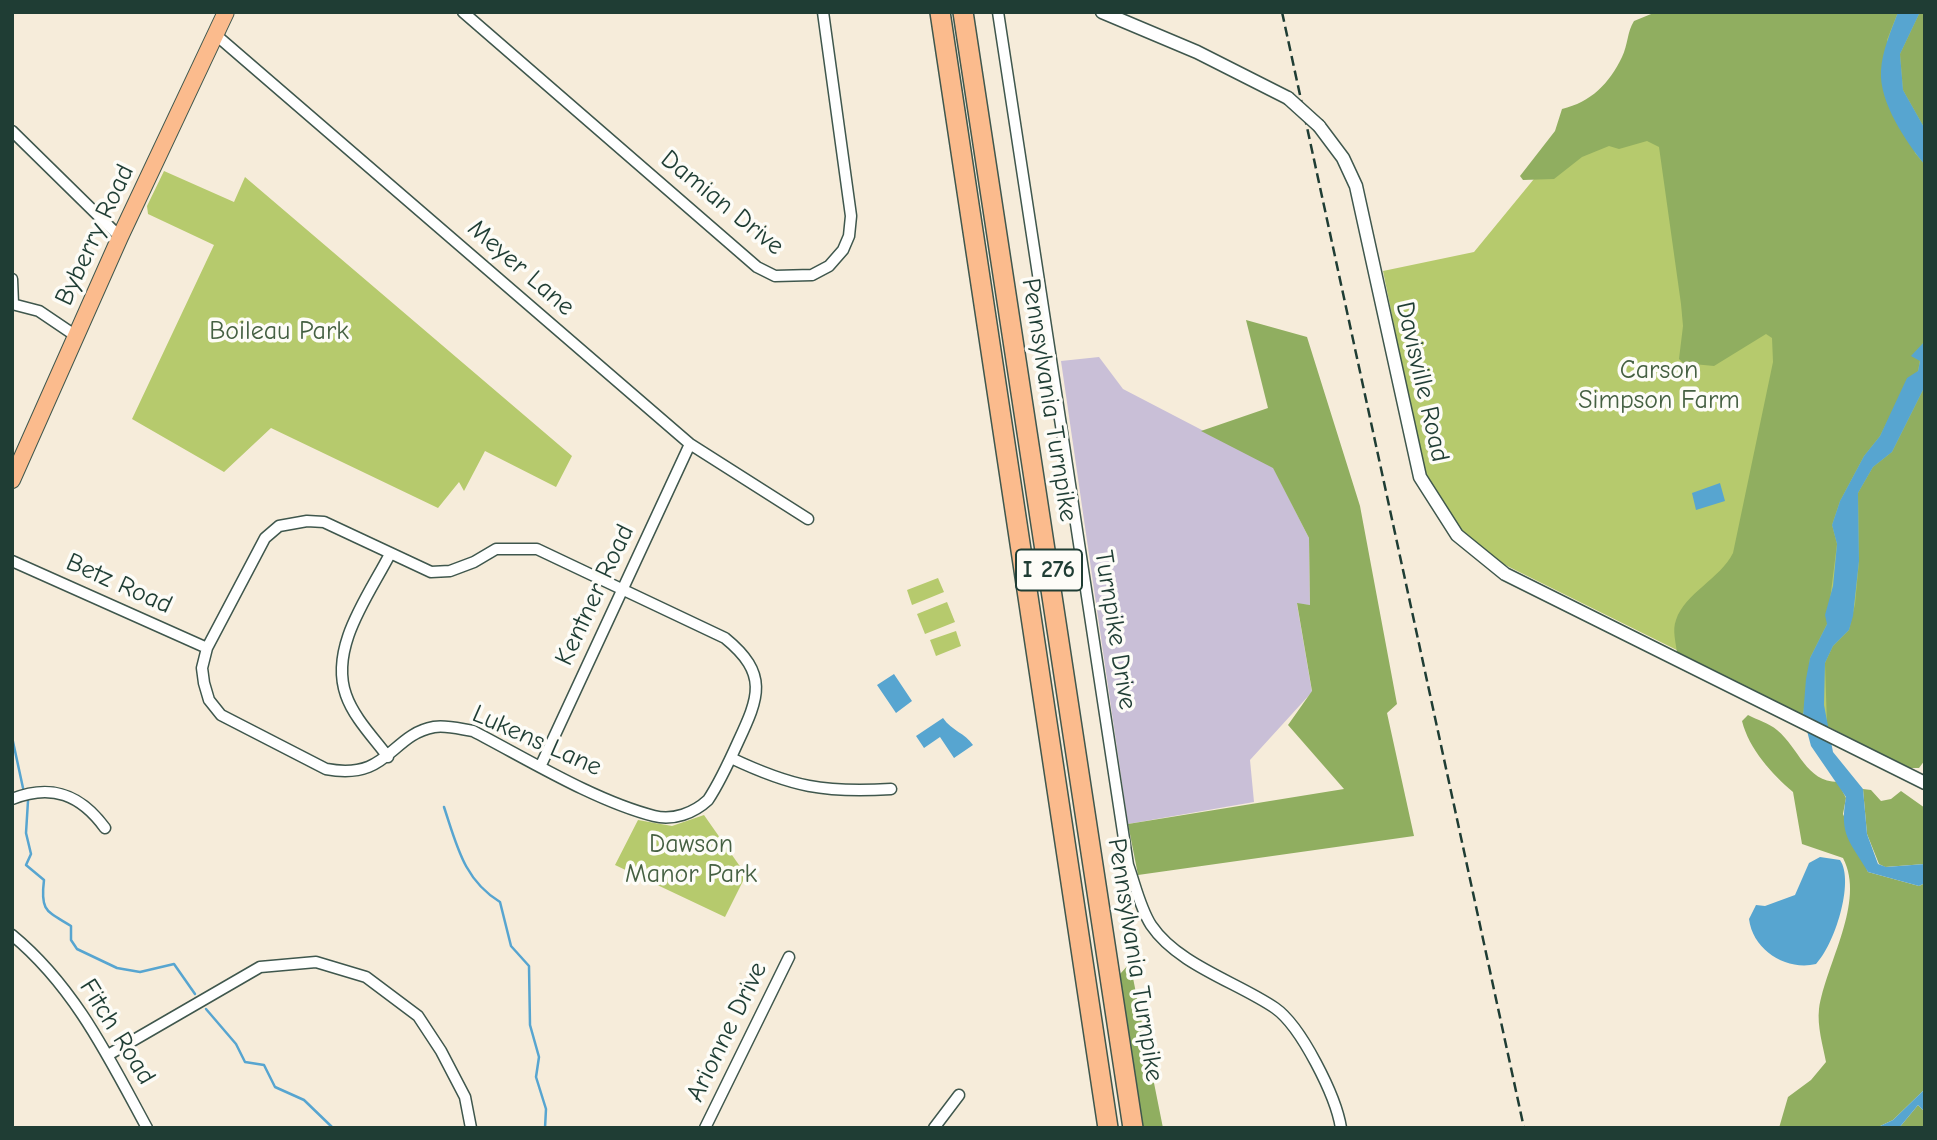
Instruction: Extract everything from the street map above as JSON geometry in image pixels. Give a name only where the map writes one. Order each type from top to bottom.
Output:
[{"type":"highway","name":"Pennsylvania Turnpike","points":[[940,12],[1108,1128]]},
{"type":"highway","name":"Pennsylvania Turnpike","points":[[963,12],[1133,1128]]},
{"type":"main road","name":"Byberry Road","points":[[12,480],[120,237],[226,12]]},
{"type":"street","name":"Damian Drive","points":[[463,12],[757,267],[775,276],[794,277],[812,275],[829,266],[843,250],[851,216],[823,12]]},
{"type":"street","name":"Turnpike Drive","points":[[998,12],[1128,865],[1151,925],[1168,942],[1203,968],[1278,1009],[1326,1080],[1341,1128]]},
{"type":"street","name":"Davisville Road","points":[[1102,12],[1197,52],[1288,98],[1319,126],[1343,158],[1356,186],[1420,477],[1457,535],[1505,574],[1925,783]]},
{"type":"street","name":"Meyer Lane","points":[[216,34],[690,444],[808,519]]},
{"type":"street","points":[[12,131],[120,237]]},
{"type":"street","points":[[12,279],[13,304],[39,311],[76,336]]},
{"type":"street","name":"Kentner Road","points":[[541,765],[690,444]]},
{"type":"street","name":"Lukens Lane","points":[[292,522],[324,522],[390,554],[431,572],[450,571],[474,562],[496,549],[537,549],[621,591],[726,638],[744,653],[756,685],[756,703],[708,800],[700,808],[679,817],[655,816],[472,731],[451,727],[424,731],[388,757],[356,771],[326,769],[221,715],[209,700],[202,668],[207,648],[265,538],[279,526],[292,522]]},
{"type":"street","points":[[388,757],[346,696],[342,670],[348,635],[390,554]]},
{"type":"street","name":"Betz Road","points":[[12,561],[207,648]]},
{"type":"street","points":[[731,758],[797,786],[822,790],[891,789]]},
{"type":"street","points":[[12,799],[31,793],[60,793],[90,808],[104,828]]},
{"type":"street","name":"Fitch Road","points":[[12,936],[50,971],[79,1006],[147,1128]]},
{"type":"street","name":"Arionne Drive","points":[[705,1128],[789,957]]},
{"type":"street","points":[[108,1055],[260,967],[316,962],[366,977],[418,1016],[441,1051],[465,1097],[471,1128]]},
{"type":"street","points":[[934,1128],[959,1095]]},
{"type":"shaded area","points":[[1099,357],[1123,389],[1273,467],[1309,538],[1310,605],[1297,604],[1312,692],[1250,760],[1254,802],[1128,824],[1061,361]]},
{"type":"green space","points":[[1656,12],[1898,12],[1887,40],[1915,153],[1925,165],[1925,341],[1912,356],[1920,360],[1918,371],[1898,400],[1880,436],[1864,456],[1840,501],[1832,525],[1837,544],[1827,624],[1810,658],[1803,716],[1685,660],[1677,653],[1675,636],[1675,624],[1680,610],[1720,571],[1733,553],[1773,362],[1772,338],[1766,334],[1714,366],[1683,363],[1679,359],[1683,326],[1681,304],[1659,147],[1647,141],[1619,149],[1609,146],[1582,157],[1554,179],[1523,180],[1520,176],[1555,131],[1562,109],[1590,97],[1611,76],[1624,52],[1634,21]]},
{"type":"green space","name":"Carson Simpson Farm","points":[[1671,12],[1925,12],[1925,469],[1907,764],[1487,556],[1465,538],[1425,478],[1383,271],[1474,252]]},
{"type":"green space","points":[[1920,12],[1925,12],[1925,129],[1903,90],[1900,54]]},
{"type":"green space","name":"Boileau Park","points":[[164,171],[234,202],[245,177],[572,456],[556,487],[485,451],[464,491],[459,482],[438,508],[271,428],[224,472],[132,419],[214,245],[148,214],[147,206]]},
{"type":"green space","points":[[1246,320],[1307,337],[1360,506],[1397,704],[1387,713],[1414,836],[1138,875],[1128,824],[1344,789],[1288,725],[1312,691],[1297,603],[1310,605],[1309,538],[1273,468],[1201,431],[1268,408]]},
{"type":"green space","points":[[1925,386],[1925,760],[1919,768],[1909,768],[1827,726],[1825,663],[1833,646],[1849,630],[1855,604],[1859,561],[1858,493],[1873,467],[1892,452]]},
{"type":"green space","points":[[938,578],[944,592],[912,605],[907,590]]},
{"type":"green space","points":[[947,602],[955,622],[925,634],[917,614]]},
{"type":"green space","points":[[956,631],[961,646],[936,656],[930,640]]},
{"type":"green space","points":[[1748,715],[1777,730],[1818,776],[1827,781],[1838,782],[1846,798],[1843,814],[1868,872],[1919,886],[1925,883],[1925,1089],[1893,1120],[1876,1128],[1779,1128],[1788,1097],[1811,1080],[1826,1062],[1819,1009],[1847,913],[1849,875],[1843,858],[1802,844],[1793,792],[1769,769],[1750,741],[1742,721]]},
{"type":"green space","points":[[1863,789],[1871,790],[1881,801],[1891,799],[1901,791],[1925,808],[1925,864],[1885,867],[1879,864],[1867,834]]},
{"type":"green space","name":"Dawson Manor Park","points":[[704,815],[746,875],[725,917],[615,865],[638,820],[672,826]]},
{"type":"green space","points":[[1130,963],[1163,1128],[1143,1128],[1120,974]]},
{"type":"green space","points":[[1918,1105],[1925,1112],[1925,1128],[1899,1128]]},
{"type":"water","points":[[1898,12],[1920,12],[1900,54],[1903,90],[1925,129],[1925,165],[1895,121],[1884,96],[1881,71],[1883,56]]},
{"type":"water","points":[[1925,341],[1925,386],[1892,452],[1873,467],[1858,493],[1859,561],[1853,616],[1849,630],[1833,646],[1825,663],[1824,705],[1833,752],[1863,789],[1867,834],[1878,864],[1886,867],[1925,864],[1925,883],[1919,886],[1868,872],[1845,830],[1846,797],[1811,746],[1803,716],[1810,658],[1827,624],[1825,615],[1833,586],[1837,544],[1832,525],[1840,501],[1864,456],[1880,436],[1907,378],[1918,371],[1920,361],[1911,356]]},
{"type":"water","points":[[1720,483],[1725,501],[1696,510],[1692,493]]},
{"type":"water","points":[[894,674],[912,701],[896,713],[877,685]]},
{"type":"water","points":[[943,718],[973,745],[954,758],[940,737],[924,748],[916,736]]},
{"type":"water","points":[[1820,857],[1840,860],[1844,870],[1844,898],[1835,929],[1816,964],[1783,961],[1773,956],[1757,941],[1749,919],[1756,905],[1765,906],[1795,895],[1809,863]]},
{"type":"water","points":[[1925,1089],[1925,1112],[1918,1105],[1899,1128],[1876,1128],[1893,1120]]},
{"type":"waterway","points":[[12,737],[23,788]]},
{"type":"waterway","points":[[28,801],[26,833],[31,854],[26,865],[44,880],[44,905],[71,926],[71,940],[77,949],[117,968],[140,972],[174,964],[195,994]]},
{"type":"waterway","points":[[444,807],[463,861],[478,883],[500,902],[511,946],[529,966],[530,1025],[539,1057],[536,1077],[546,1109],[545,1128]]},
{"type":"waterway","points":[[206,1009],[236,1044],[245,1062],[264,1065],[275,1087],[304,1100],[333,1128]]},
{"type":"railway","points":[[1282,12],[1524,1128]]}]
